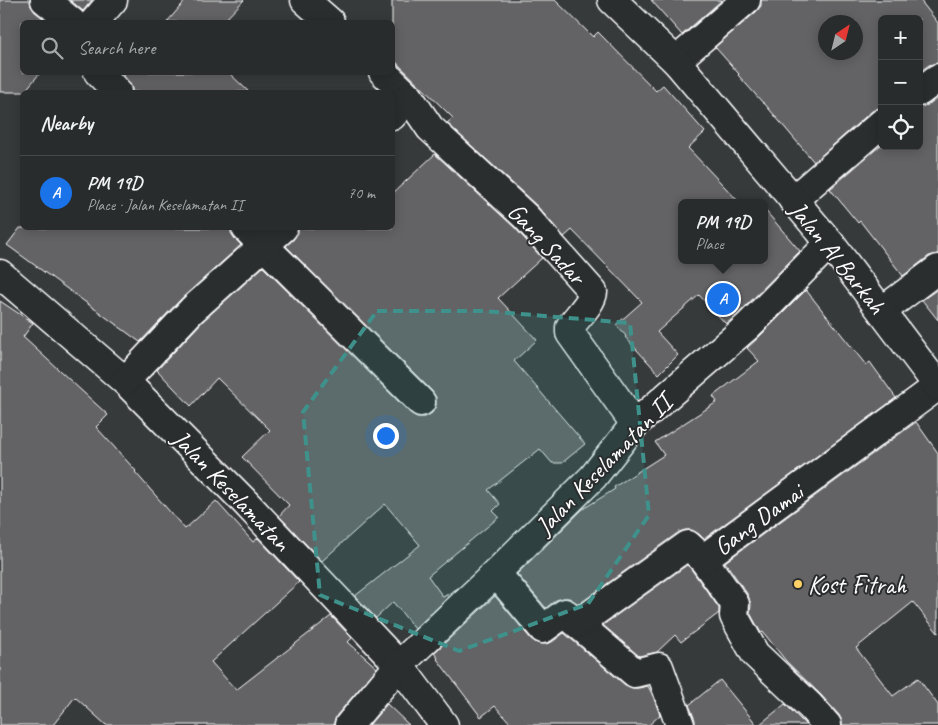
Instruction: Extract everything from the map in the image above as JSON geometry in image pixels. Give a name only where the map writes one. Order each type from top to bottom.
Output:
[{"type":"street","points":[[45,0],[70,20]]},
{"type":"street","points":[[96,20],[113,0]]},
{"type":"street","points":[[305,0],[328,20]]},
{"type":"street","name":"Jalan Al Barkah","points":[[612,0],[676,61],[830,243],[938,386]]},
{"type":"street","points":[[676,61],[746,0]]},
{"type":"street","points":[[101,75],[115,90]]},
{"type":"street","points":[[385,75],[393,90]]},
{"type":"street","points":[[923,89],[938,78]]},
{"type":"street","points":[[395,95],[401,106]]},
{"type":"street","name":"Gang Sadar","points":[[401,106],[430,128],[526,217],[593,292],[589,303],[570,327],[570,333],[635,424]]},
{"type":"street","points":[[793,200],[878,126]]},
{"type":"street","points":[[125,381],[264,234],[421,402]]},
{"type":"street","name":"Jalan Keselamatan II","points":[[349,725],[399,665],[593,477],[635,424],[748,326],[830,243]]},
{"type":"street","points":[[882,311],[938,269]]},
{"type":"street","name":"Jalan Keselamatan","points":[[0,274],[125,381],[244,500],[399,665],[444,725]]},
{"type":"street","name":"Gang Damai","points":[[578,623],[688,545],[704,559],[938,386]]},
{"type":"street","points":[[704,559],[735,604],[734,616],[755,654],[810,706],[827,725]]},
{"type":"street","points":[[496,573],[543,629],[565,613],[635,674],[658,666],[680,725]]},
{"type":"highlighted area","points":[[377,311],[484,311],[630,323],[649,515],[588,604],[459,651],[320,595],[303,412]]},
{"type":"building","points":[[0,0],[30,0],[35,12],[45,20],[20,20],[20,75],[38,75],[26,90],[20,90],[20,92],[0,92]]},
{"type":"building","points":[[70,0],[92,0],[83,11]]},
{"type":"building","points":[[186,0],[244,0],[225,20],[169,20]]},
{"type":"building","points":[[392,0],[555,0],[593,37],[598,32],[656,91],[663,85],[705,132],[688,148],[736,199],[678,199],[678,264],[768,264],[768,214],[800,251],[726,324],[699,295],[657,332],[678,355],[659,374],[616,325],[642,302],[572,230],[564,237],[537,206],[447,123],[453,118],[395,61],[395,20],[392,20]]},
{"type":"building","points":[[651,0],[722,0],[682,35]]},
{"type":"building","points":[[761,0],[920,0],[938,23],[938,63],[929,65],[923,69],[923,15],[878,15],[878,108],[872,111],[814,162],[715,47],[761,6]]},
{"type":"building","points":[[123,75],[231,75],[247,90],[132,90],[129,82]]},
{"type":"building","points":[[938,97],[938,254],[929,256],[903,276],[860,221],[858,223],[830,189],[878,147],[878,150],[923,150],[923,106],[928,105]]},
{"type":"building","points":[[435,154],[515,228],[542,258],[498,298],[537,340],[514,361],[585,444],[562,463],[552,463],[540,449],[488,490],[500,504],[493,511],[499,517],[428,576],[443,597],[458,588],[415,629],[393,602],[376,618],[355,596],[420,545],[385,504],[322,561],[279,516],[289,505],[242,457],[270,430],[217,378],[191,406],[157,370],[203,321],[263,267],[410,413],[417,417],[425,417],[432,413],[436,406],[436,397],[432,391],[286,246],[293,240],[298,230],[395,230],[395,191]]},
{"type":"building","points":[[20,228],[20,230],[231,230],[235,239],[241,245],[182,298],[140,342],[7,245]]},
{"type":"building","points":[[938,289],[938,320],[922,300]]},
{"type":"building","points":[[806,290],[866,365],[870,362],[896,398],[704,539],[692,530],[679,532],[579,604],[569,598],[563,598],[556,600],[546,608],[517,574],[583,509],[664,455],[655,442],[717,402],[713,396],[759,361],[747,348]]},
{"type":"building","points":[[0,301],[33,323],[23,337],[108,415],[96,427],[185,529],[216,501],[253,542],[258,538],[299,582],[211,662],[236,690],[331,616],[352,638],[348,642],[377,668],[337,715],[334,725],[106,725],[75,697],[53,725],[0,725]]},
{"type":"building","points":[[916,422],[938,453],[938,633],[913,602],[856,648],[893,696],[918,678],[938,705],[938,725],[842,725],[839,715],[786,661],[763,632],[761,633],[750,613],[751,605],[748,595],[725,562]]},
{"type":"building","points":[[687,565],[719,608],[719,613],[681,642],[675,635],[657,652],[639,656],[603,625]]},
{"type":"building","points":[[495,596],[531,639],[537,643],[545,644],[552,642],[564,633],[625,685],[632,688],[648,686],[660,715],[649,725],[512,725],[495,706],[481,717],[434,653]]},
{"type":"building","points":[[720,680],[757,725],[695,725],[689,705]]},
{"type":"building","points":[[387,704],[409,725],[369,725]]},
{"type":"building","points":[[785,704],[806,725],[759,725]]},
{"type":"place","name":"PM 19D","points":[[723,299]]},
{"type":"place","name":"Kost Fitrah","points":[[798,584]]}]
